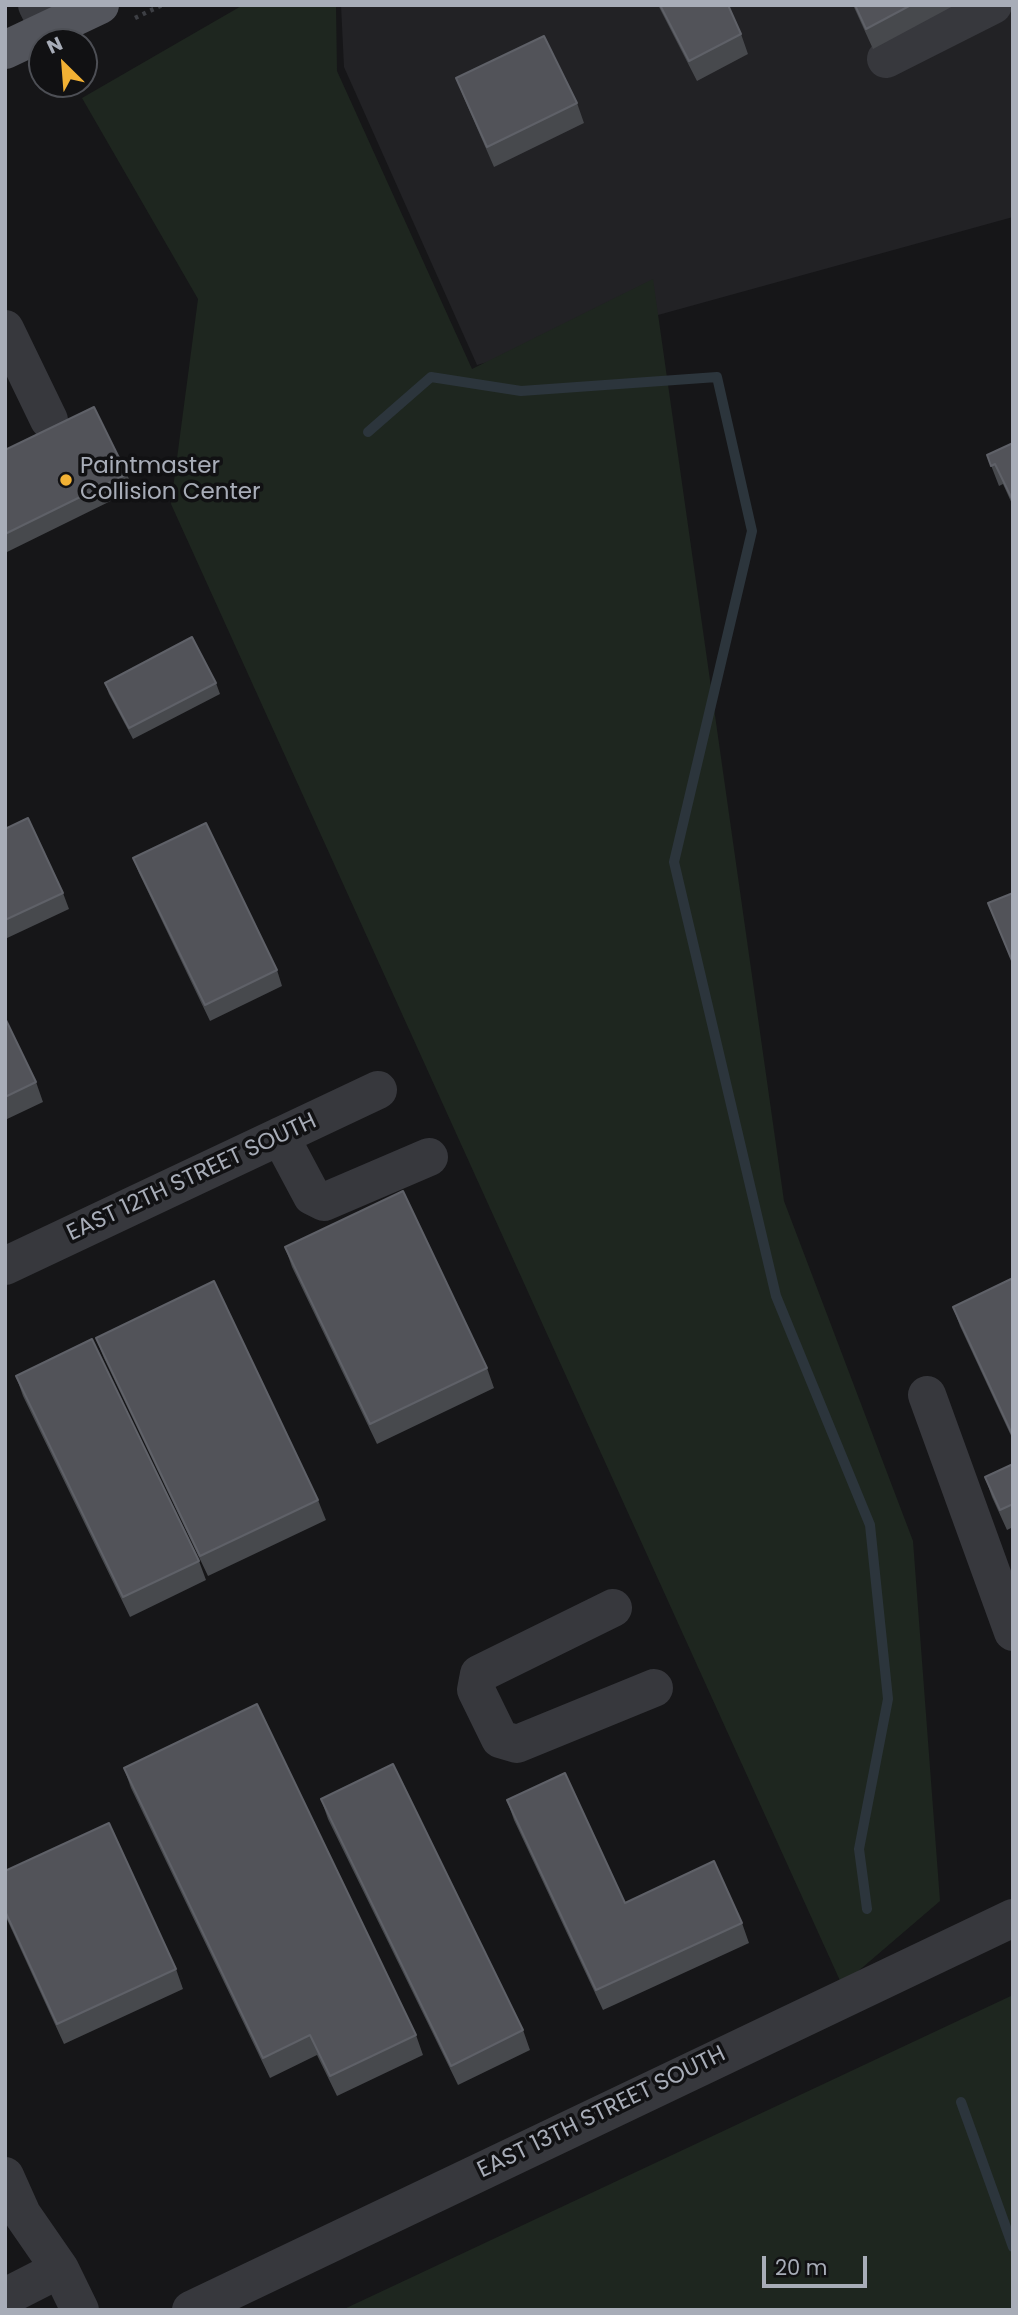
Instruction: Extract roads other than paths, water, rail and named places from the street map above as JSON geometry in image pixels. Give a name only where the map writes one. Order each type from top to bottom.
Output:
[{"type":"main road","points":[[5,50],[43,17],[100,5]]},
{"type":"street","points":[[886,59],[993,5]]},
{"type":"street","points":[[5,329],[49,420]]},
{"type":"street","name":"EAST 12TH STREET SOUTH","points":[[5,1266],[378,1090]]},
{"type":"street","points":[[280,1136],[312,1196],[324,1202],[429,1157]]},
{"type":"street","points":[[927,1395],[1013,1632]]},
{"type":"street","points":[[613,1608],[479,1674],[476,1689],[500,1739],[517,1744],[654,1688]]},
{"type":"street","name":"EAST 13TH STREET SOUTH","points":[[191,2310],[1013,1918]]},
{"type":"street","points":[[5,2176],[22,2214],[60,2269],[80,2310]]},
{"type":"street","points":[[5,2297],[60,2269]]},
{"type":"waterway","points":[[368,432],[431,377],[521,391],[717,377],[752,531],[674,862],[776,1296],[870,1525],[888,1699],[859,1849],[867,1909]]},
{"type":"waterway","points":[[961,2102],[1013,2247]]},
{"type":"place","name":"Paintmaster Collision Center","points":[[66,480]]}]
